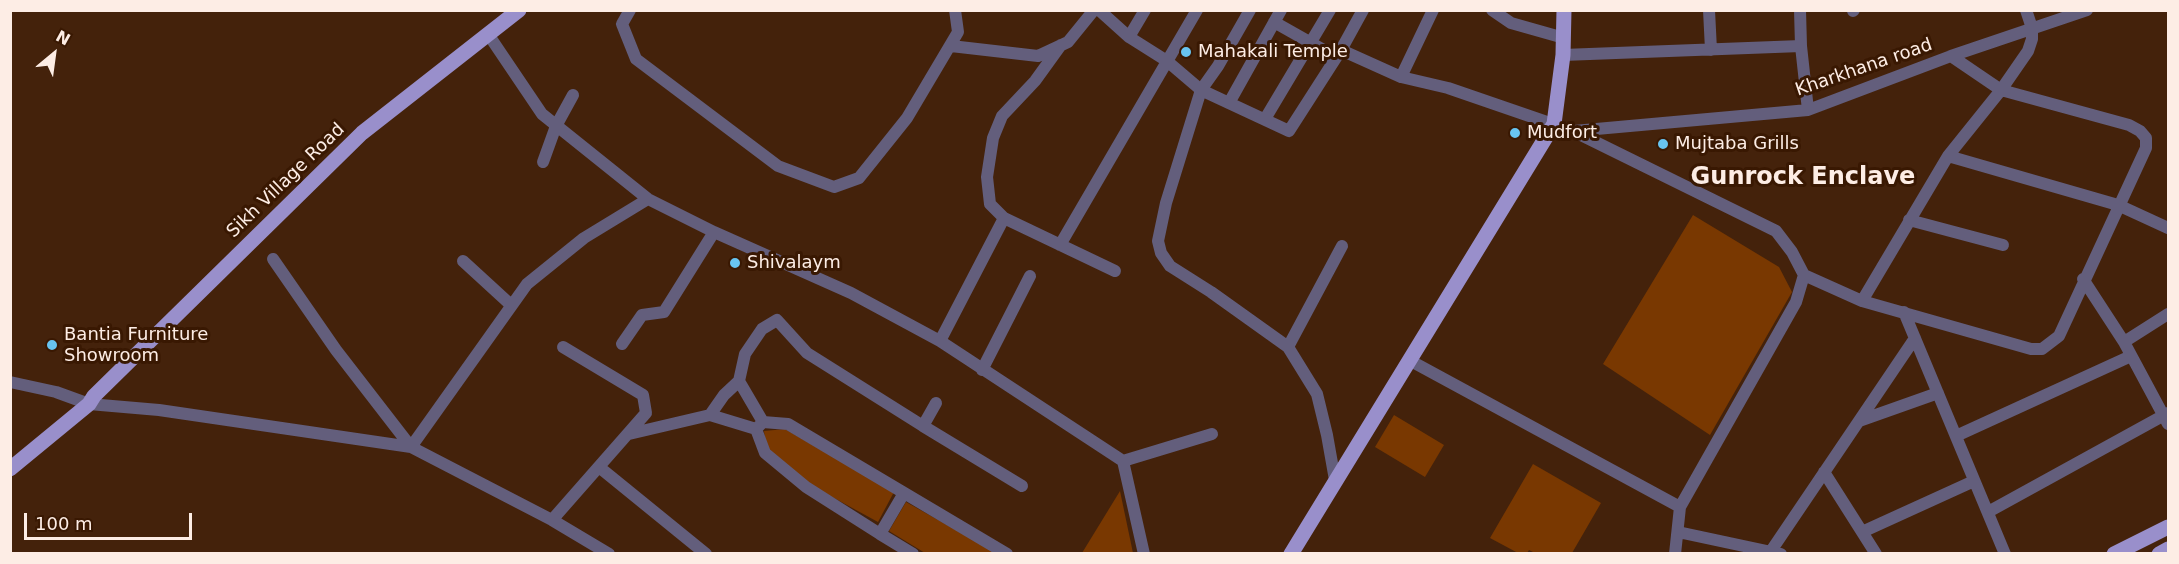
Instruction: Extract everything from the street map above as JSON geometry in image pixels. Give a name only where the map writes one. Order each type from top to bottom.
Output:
[{"type":"main road","points":[[1291,554],[1554,124],[1563,55],[1564,10]]},
{"type":"main road","name":"Sikh Village Road","points":[[10,469],[88,400],[363,133],[513,12]]},
{"type":"main road","name":"Sikh Village Road","points":[[10,455],[88,400]]},
{"type":"main road","points":[[2114,554],[2169,527]]},
{"type":"main road","points":[[2159,554],[2169,549]]},
{"type":"street","points":[[630,10],[622,24],[636,59],[778,166],[834,186],[859,178],[907,118],[958,32],[955,10]]},
{"type":"street","points":[[951,46],[1038,56],[1068,42],[1094,10]]},
{"type":"street","points":[[1099,10],[1129,37],[1167,61],[1201,90],[1289,131],[1339,53],[1363,10]]},
{"type":"street","points":[[1129,37],[1145,10]]},
{"type":"street","points":[[1060,245],[1197,10]]},
{"type":"street","points":[[1250,10],[1218,66],[1201,90],[1166,203],[1158,241],[1161,253],[1170,266],[1288,347],[1317,394],[1335,480]]},
{"type":"street","points":[[1229,103],[1281,10]]},
{"type":"street","points":[[1265,119],[1330,10]]},
{"type":"street","points":[[1401,77],[1433,10]]},
{"type":"street","points":[[1492,10],[1511,22],[1564,38]]},
{"type":"street","points":[[1709,10],[1711,50]]},
{"type":"street","points":[[1800,10],[1801,46],[1808,110]]},
{"type":"street","points":[[1862,301],[1948,156],[2001,90],[2028,51],[2032,39],[2032,28],[2026,10]]},
{"type":"street","name":"Kharkhana road","points":[[1573,131],[1808,110],[1951,56],[2087,10]]},
{"type":"street","points":[[1274,22],[1311,42],[1401,77],[1448,88],[1573,131],[1776,231],[1792,252],[1804,275],[1862,301],[2031,349],[2042,349],[2059,336],[2146,147],[2146,138],[2140,131],[2129,125],[2001,90],[1951,56]]},
{"type":"street","points":[[488,34],[542,114],[648,199],[714,232],[851,293],[940,341],[1123,461],[1144,554]]},
{"type":"street","points":[[1061,45],[1035,81],[1002,116],[993,138],[987,177],[990,204],[1004,218],[1115,271]]},
{"type":"street","points":[[1563,55],[1801,46]]},
{"type":"street","points":[[543,162],[556,126],[573,95]]},
{"type":"street","points":[[1948,156],[2118,205],[2169,228]]},
{"type":"street","points":[[411,447],[527,284],[584,238],[648,199]]},
{"type":"street","points":[[940,341],[1004,218]]},
{"type":"street","points":[[1909,220],[2003,245]]},
{"type":"street","points":[[622,344],[642,315],[664,312],[714,232]]},
{"type":"street","points":[[1288,347],[1342,246]]},
{"type":"street","points":[[273,259],[336,350],[411,447]]},
{"type":"street","points":[[463,261],[511,305]]},
{"type":"street","points":[[1675,554],[1680,507],[1782,329],[1796,302],[1804,275]]},
{"type":"street","points":[[982,370],[1030,276]]},
{"type":"street","points":[[1988,513],[2167,418],[2124,342],[2084,279]]},
{"type":"street","points":[[1904,312],[2005,554]]},
{"type":"street","points":[[2124,342],[2167,313]]},
{"type":"street","points":[[710,415],[724,394],[739,381],[745,354],[762,329],[777,320],[807,353],[1022,486]]},
{"type":"street","points":[[1678,532],[1776,552],[1824,472],[1915,339]]},
{"type":"street","points":[[552,520],[646,413],[643,394],[563,347]]},
{"type":"street","points":[[1956,436],[2131,356]]},
{"type":"street","points":[[1409,360],[1680,507]]},
{"type":"street","points":[[739,381],[760,426],[765,453],[807,487],[912,554]]},
{"type":"street","points":[[10,382],[88,400],[411,447],[552,520],[609,554]]},
{"type":"street","points":[[1859,421],[1938,393]]},
{"type":"street","points":[[923,426],[936,403]]},
{"type":"street","points":[[629,434],[710,415],[760,426],[788,424],[1007,554]]},
{"type":"street","points":[[1123,461],[1212,434]]},
{"type":"street","points":[[599,467],[706,554]]},
{"type":"street","points":[[1824,472],[1876,554]]},
{"type":"street","points":[[1862,532],[1974,481]]},
{"type":"street","points":[[880,534],[904,493]]},
{"type":"shaded area","points":[[1693,215],[1779,267],[1792,292],[1710,435],[1603,364]]},
{"type":"shaded area","points":[[1394,415],[1444,445],[1425,477],[1375,447]]},
{"type":"shaded area","points":[[785,429],[894,492],[878,522],[812,486],[766,448],[764,431]]},
{"type":"shaded area","points":[[1533,464],[1601,503],[1572,553],[1535,553],[1529,550],[1527,553],[1518,553],[1490,538]]},
{"type":"shaded area","points":[[1120,491],[1133,553],[1082,553]]},
{"type":"shaded area","points":[[906,502],[997,553],[925,553],[889,531]]},
{"type":"place","name":"Mahakali Temple","points":[[1186,52]]},
{"type":"place","name":"Mudfort","points":[[1515,133]]},
{"type":"place","name":"Mujtaba Grills","points":[[1663,144]]},
{"type":"place","name":"Shivalaym","points":[[735,263]]},
{"type":"place","name":"Bantia Furniture Showroom","points":[[52,345]]},
{"type":"district","name":"Gunrock Enclave","points":[[1803,178]]}]
